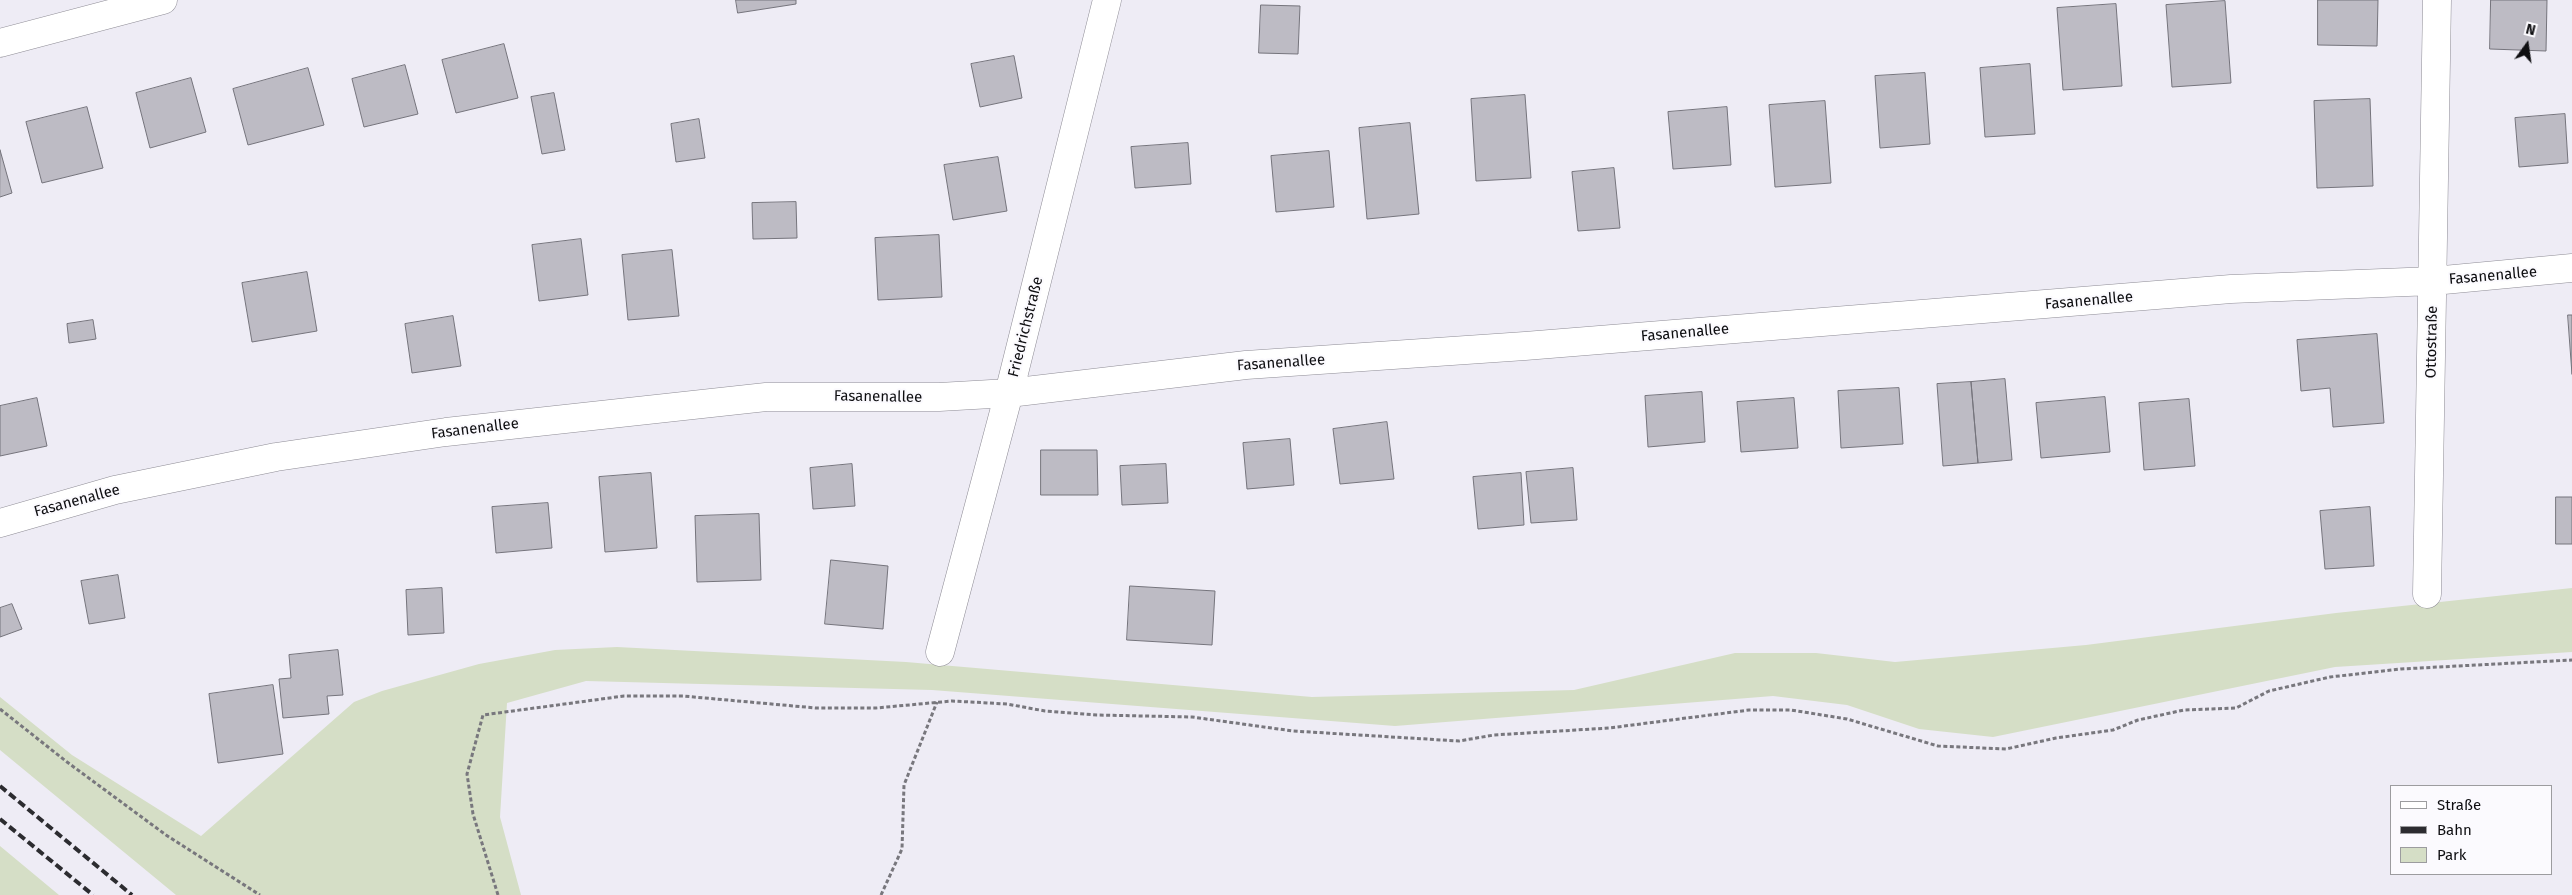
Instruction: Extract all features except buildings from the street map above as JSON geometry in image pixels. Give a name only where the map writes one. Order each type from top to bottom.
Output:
[{"type":"street","points":[[0,43],[163,0]]},
{"type":"street","name":"Friedrichstraße","points":[[940,652],[1009,393],[1107,0]]},
{"type":"street","name":"Ottostraße","points":[[2427,594],[2437,0]]},
{"type":"street","name":"Fasanenallee","points":[[0,523],[115,490],[276,457],[446,432],[766,397],[939,397],[1009,393],[1246,365],[1535,345],[2231,289],[2433,282],[2572,268]]},
{"type":"path","points":[[498,895],[473,814],[467,774],[483,715],[624,696],[683,696],[816,708],[876,708],[937,702],[1007,704],[1045,711],[1097,715],[1192,717],[1294,731],[1459,741],[1494,735],[1540,734],[1609,728],[1749,710],[1791,710],[1847,719],[1938,746],[2006,749],[2056,738],[2113,730],[2138,720],[2184,710],[2236,708],[2269,691],[2330,677],[2401,669],[2572,660]]},
{"type":"path","points":[[881,895],[902,849],[904,785],[937,702]]},
{"type":"path","points":[[0,709],[67,762],[166,835],[260,895]]},
{"type":"green space","points":[[2572,588],[2572,652],[2335,667],[1993,737],[1919,729],[1847,705],[1773,696],[1395,726],[932,690],[586,681],[507,703],[500,817],[521,895],[176,895],[0,750],[0,697],[72,755],[201,836],[354,702],[382,691],[479,664],[555,650],[617,647],[906,662],[1312,697],[1574,690],[1735,653],[1816,653],[1895,662],[2086,645],[2336,613]]},
{"type":"green space","points":[[0,846],[59,895],[0,895]]},
{"type":"railway","points":[[0,786],[132,895]]},
{"type":"railway","points":[[0,819],[93,895]]}]
